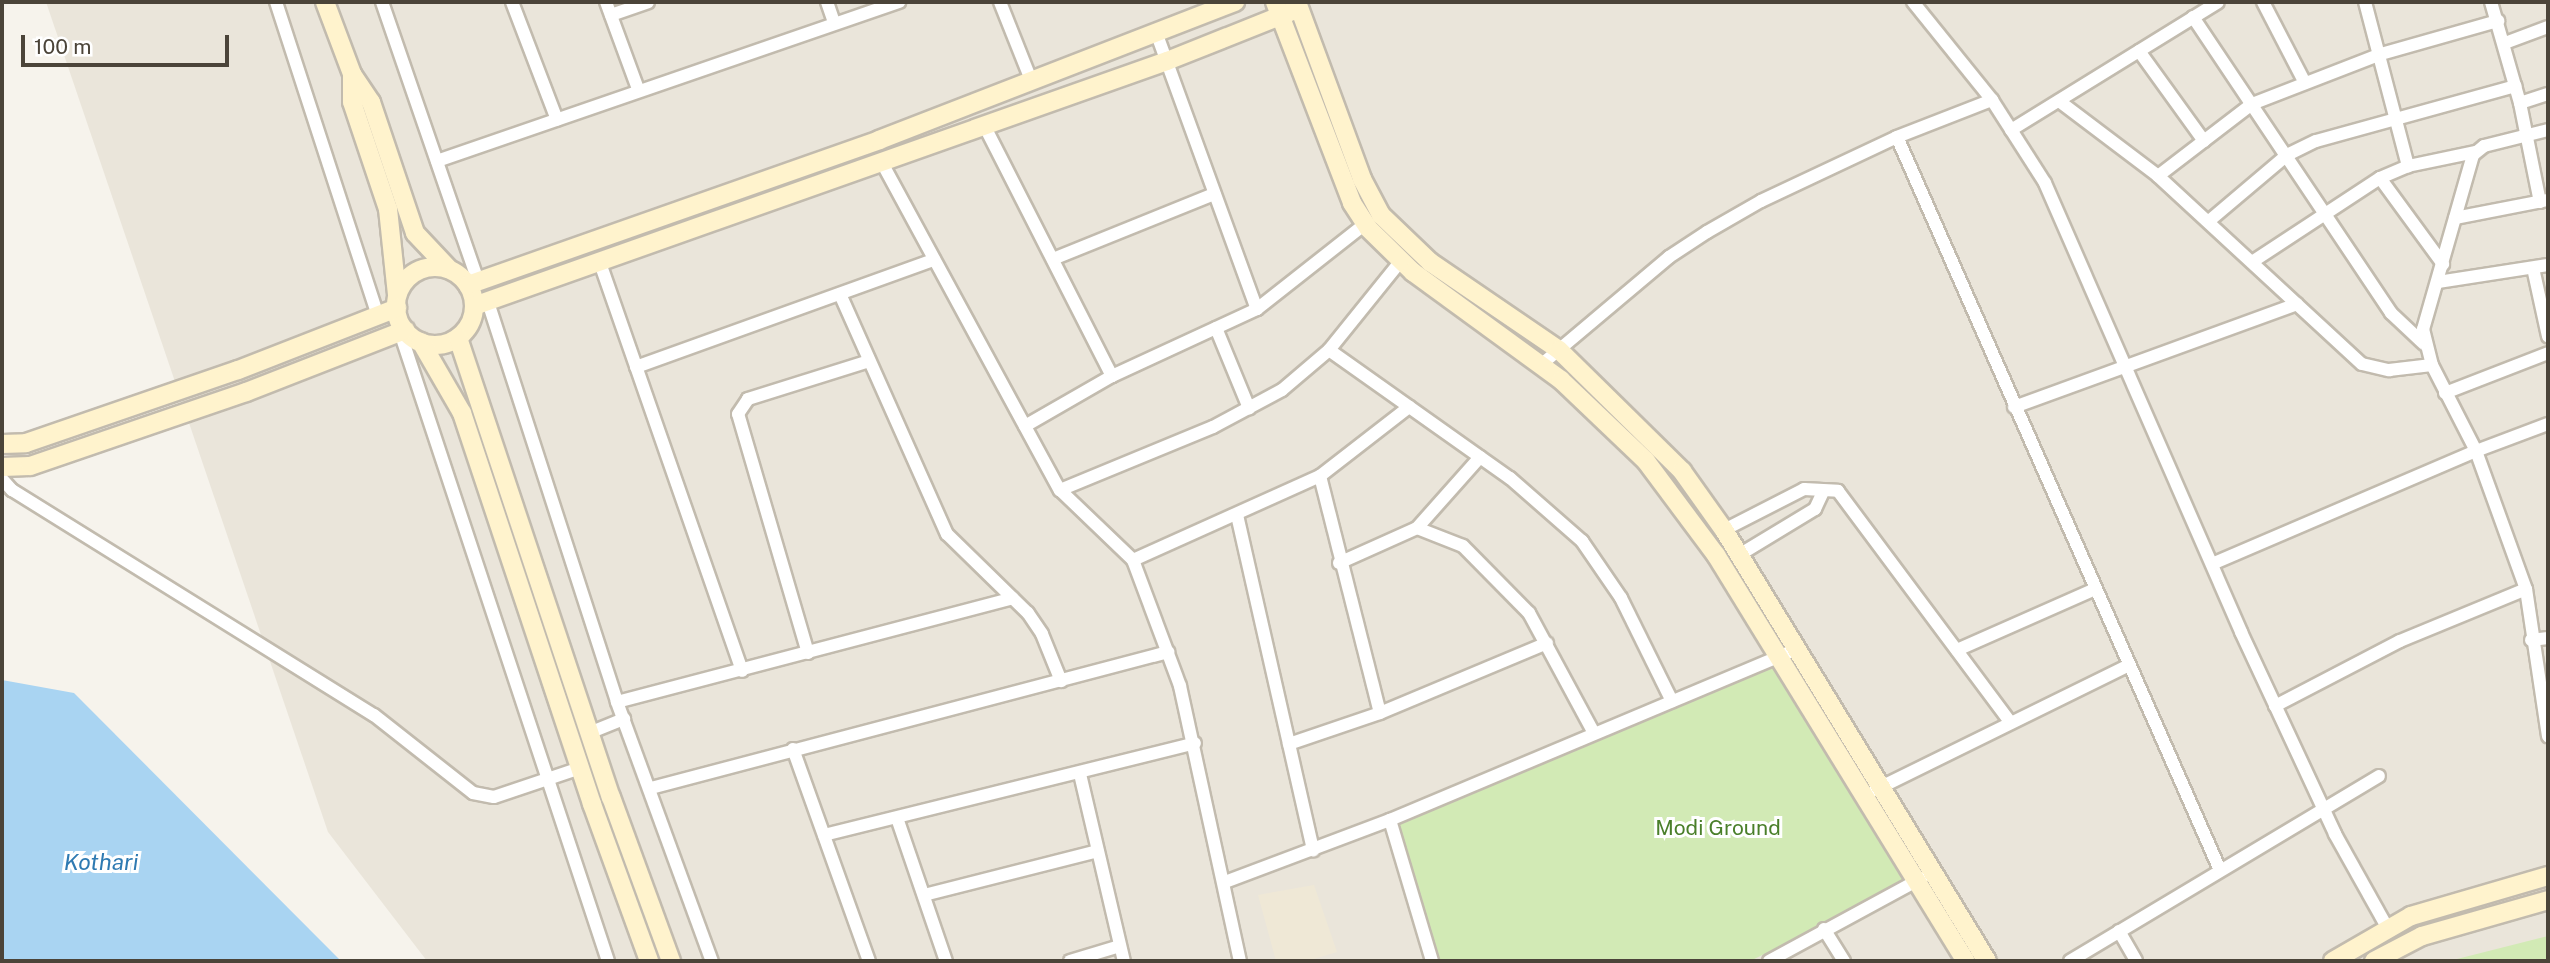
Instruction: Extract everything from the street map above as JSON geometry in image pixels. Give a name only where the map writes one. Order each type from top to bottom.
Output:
[{"type":"main road","points":[[325,2],[352,74],[371,102],[415,233],[449,270],[473,283],[480,303]]},
{"type":"main road","points":[[473,283],[880,140],[1235,2]]},
{"type":"main road","points":[[352,74],[352,102],[388,209],[402,330],[421,342],[440,344],[458,338],[470,324],[480,303],[1167,61],[1278,9],[1301,4],[1362,179],[1381,215],[1430,262],[1559,350],[1660,445],[1724,530],[1787,653]]},
{"type":"main road","points":[[1278,9],[1343,182],[1365,224],[1400,262],[1542,364],[1646,461],[1787,653],[1925,877],[1987,961]]},
{"type":"main road","points":[[2,444],[26,443],[238,370],[378,315],[397,302],[417,271],[449,270]]},
{"type":"main road","points":[[2,467],[30,466],[246,392],[402,330]]},
{"type":"main road","points":[[458,338],[589,733],[671,961]]},
{"type":"main road","points":[[421,342],[462,413],[580,768],[649,961]]},
{"type":"main road","points":[[494,511],[514,505]]},
{"type":"main road","points":[[2333,961],[2388,929],[2454,901],[2548,876]]},
{"type":"main road","points":[[1925,877],[1966,961]]},
{"type":"main road","points":[[2374,961],[2402,955],[2479,916],[2548,900]]},
{"type":"main road","points":[[2388,929],[2402,955]]},
{"type":"street","points":[[276,2],[378,315]]},
{"type":"street","points":[[382,2],[438,161],[473,283]]},
{"type":"street","points":[[512,2],[557,120]]},
{"type":"street","points":[[606,2],[638,89]]},
{"type":"street","points":[[611,15],[648,2]]},
{"type":"street","points":[[827,2],[834,22]]},
{"type":"street","points":[[438,161],[638,89],[899,2]]},
{"type":"street","points":[[1000,2],[1031,80]]},
{"type":"street","points":[[1913,2],[1992,100],[2045,183],[2275,706],[2323,808],[2388,929]]},
{"type":"street","points":[[2011,130],[2218,2]]},
{"type":"street","points":[[2263,2],[2305,83]]},
{"type":"street","points":[[2365,2],[2381,54],[2408,166]]},
{"type":"street","points":[[2455,218],[2544,201],[2505,43],[2491,2]]},
{"type":"street","points":[[2193,17],[2390,313],[2424,344]]},
{"type":"street","points":[[2158,176],[2252,104],[2381,54],[2498,21]]},
{"type":"street","points":[[2505,43],[2548,27]]},
{"type":"street","points":[[1156,32],[1257,309]]},
{"type":"street","points":[[2139,51],[2204,141]]},
{"type":"street","points":[[2208,221],[2287,155],[2316,141],[2516,86]]},
{"type":"street","points":[[2520,103],[2548,94]]},
{"type":"street","points":[[1542,364],[1669,257],[1707,232],[1761,201],[1897,137],[1992,100]]},
{"type":"street","points":[[2059,101],[2158,176],[2362,364],[2389,370],[2432,365]]},
{"type":"street","points":[[984,125],[1112,376]]},
{"type":"street","points":[[2252,262],[2324,212],[2380,178],[2408,166],[2475,152],[2548,130]]},
{"type":"street","points":[[1897,137],[2220,870]]},
{"type":"street","points":[[2475,152],[2438,282],[2426,311],[2424,344],[2445,393],[2476,451],[2526,589],[2531,640],[2548,736]]},
{"type":"street","points":[[881,161],[1060,490],[1133,560],[1168,652],[1195,743],[1240,961]]},
{"type":"street","points":[[2380,178],[2443,264]]},
{"type":"street","points":[[1052,260],[1214,194]]},
{"type":"street","points":[[1025,426],[1112,376],[1257,309],[1365,224]]},
{"type":"street","points":[[599,260],[742,671]]},
{"type":"street","points":[[636,367],[934,260]]},
{"type":"street","points":[[1060,490],[1249,408],[1282,390],[1329,350],[1400,262]]},
{"type":"street","points":[[2438,282],[2548,265]]},
{"type":"street","points":[[2533,268],[2548,336]]},
{"type":"street","points":[[840,294],[947,534],[1013,598],[1042,634],[1061,681]]},
{"type":"street","points":[[480,303],[617,702],[651,788],[712,961]]},
{"type":"street","points":[[2014,407],[2297,304]]},
{"type":"street","points":[[1216,328],[1249,408]]},
{"type":"street","points":[[402,330],[547,781],[608,961]]},
{"type":"street","points":[[1329,350],[1480,457],[1565,525],[1601,564],[1672,701]]},
{"type":"street","points":[[2445,393],[2548,353]]},
{"type":"street","points":[[808,653],[738,414],[748,399],[869,361]]},
{"type":"street","points":[[1133,560],[1321,476],[1409,407]]},
{"type":"street","points":[[2212,564],[2476,451],[2548,424]]},
{"type":"street","points":[[1339,563],[1418,528],[1480,457]]},
{"type":"street","points":[[1321,476],[1339,563],[1380,713]]},
{"type":"street","points":[[2,479],[12,490],[391,726],[473,793],[494,797],[580,768]]},
{"type":"street","points":[[1724,530],[1804,489],[1823,492],[1832,490],[1843,496],[2011,723]]},
{"type":"street","points":[[1739,555],[1815,509],[1823,492]]},
{"type":"street","points":[[1237,515],[1313,850]]},
{"type":"street","points":[[1418,528],[1463,547],[1514,596],[1547,643],[1594,733]]},
{"type":"street","points":[[1957,650],[2095,589]]},
{"type":"street","points":[[2275,706],[2400,641],[2526,589]]},
{"type":"street","points":[[617,702],[1013,598]]},
{"type":"street","points":[[2531,640],[2548,638]]},
{"type":"street","points":[[1289,744],[1380,713],[1547,643]]},
{"type":"street","points":[[651,788],[1168,652]]},
{"type":"street","points":[[1225,881],[1390,820],[1787,653]]},
{"type":"street","points":[[1873,792],[2129,665]]},
{"type":"street","points":[[589,733],[624,719]]},
{"type":"street","points":[[824,835],[1080,774],[1195,743]]},
{"type":"street","points":[[793,750],[869,961]]},
{"type":"street","points":[[1080,774],[1124,961]]},
{"type":"street","points":[[2070,961],[2379,776]]},
{"type":"street","points":[[897,818],[946,961]]},
{"type":"street","points":[[1390,820],[1432,961]]},
{"type":"street","points":[[924,895],[1098,850]]},
{"type":"street","points":[[1769,961],[1925,877]]},
{"type":"street","points":[[1824,929],[1843,961]]},
{"type":"street","points":[[2119,931],[2136,961]]},
{"type":"street","points":[[1070,961],[1120,946]]},
{"type":"shaded area","points":[[46,2],[2548,2],[2548,961],[427,961],[328,832]]},
{"type":"shaded area","points":[[1314,885],[1337,952],[1307,961],[1276,961],[1258,895]]},
{"type":"green space","name":"Modi Ground","points":[[1773,659],[1917,880],[1750,961],[1433,961],[1390,820]]},
{"type":"green space","points":[[2548,936],[2548,961],[2449,961]]},
{"type":"water","name":"Kothari","points":[[2,680],[74,693],[341,961],[2,961]]}]
